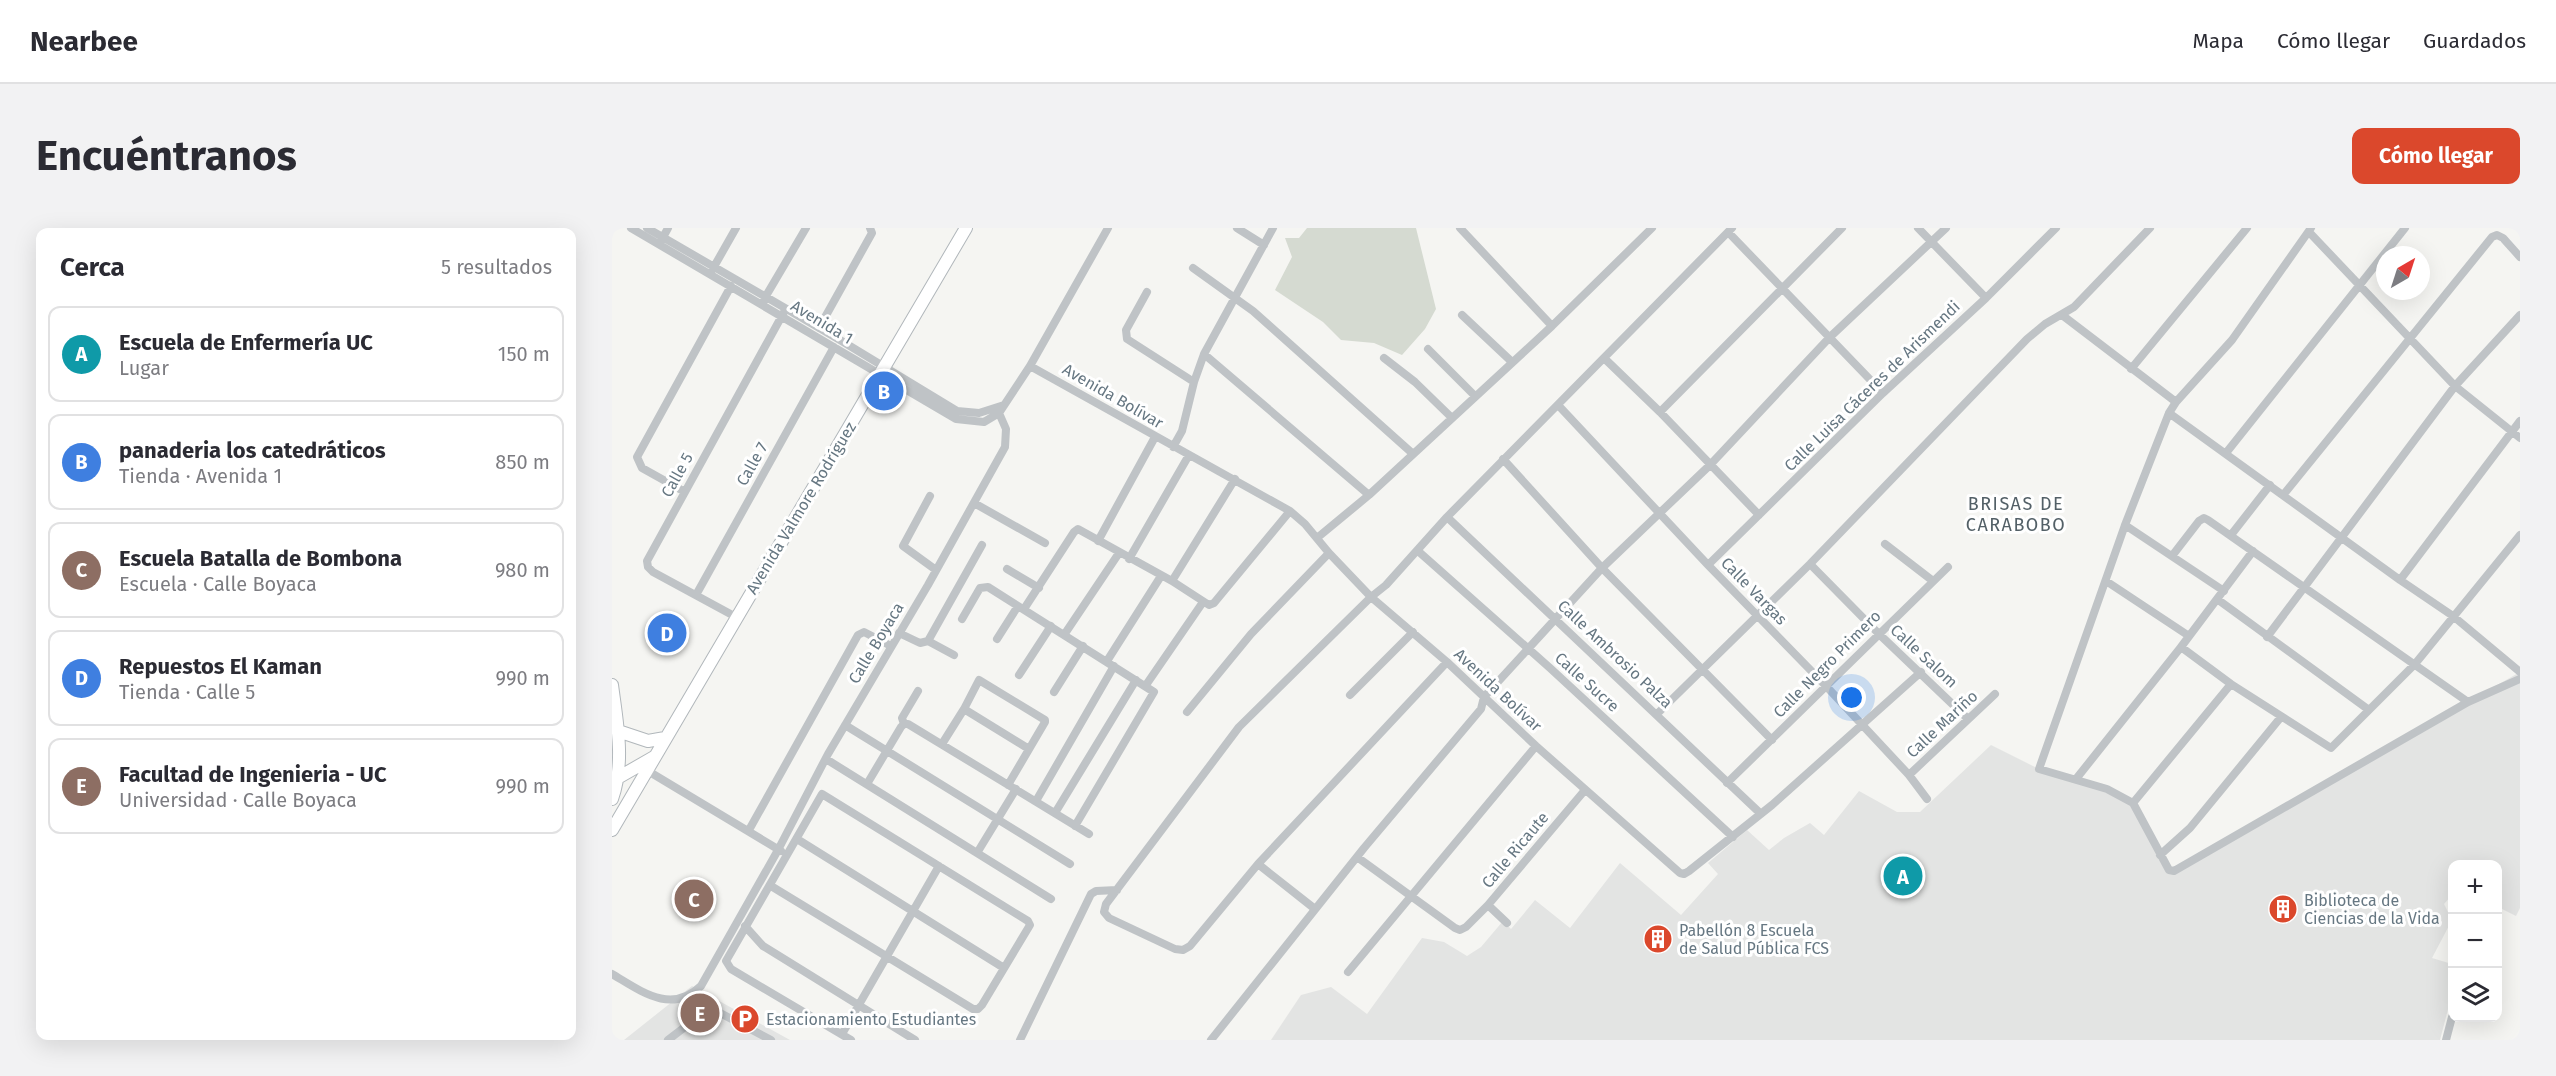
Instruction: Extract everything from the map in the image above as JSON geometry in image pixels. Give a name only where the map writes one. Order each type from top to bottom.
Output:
[{"type":"street","name":"Avenida 1","points":[[631,228],[661,240]]},
{"type":"street","name":"Avenida 1","points":[[647,228],[661,240],[784,312],[834,347],[881,372]]},
{"type":"street","points":[[661,240],[668,228]]},
{"type":"street","points":[[712,271],[736,228]]},
{"type":"street","points":[[764,300],[806,228]]},
{"type":"street","points":[[819,328],[872,233],[870,228]]},
{"type":"street","points":[[1002,409],[1030,366],[1108,228]]},
{"type":"street","points":[[1236,228],[1264,245]]},
{"type":"street","points":[[1173,447],[1186,418],[1194,382],[1204,354],[1274,228]]},
{"type":"street","points":[[1460,228],[1552,326]]},
{"type":"street","points":[[1317,538],[1369,495],[1552,326],[1652,228]]},
{"type":"street","points":[[1660,412],[1780,288],[1842,228]]},
{"type":"street","points":[[1918,228],[1986,298]]},
{"type":"street","points":[[1211,1040],[1357,857],[1481,709],[1484,697],[1527,649],[1602,568],[1658,512],[1710,465],[1830,337],[1946,228]]},
{"type":"street","name":"Calle Luisa Cáceres de Arismendi","points":[[1708,565],[1883,393],[1986,298],[2056,228]]},
{"type":"street","points":[[1657,714],[1810,564],[2027,339],[2045,324],[2074,308],[2150,228]]},
{"type":"street","points":[[2131,369],[2247,228]]},
{"type":"street","points":[[2226,453],[2405,228]]},
{"type":"street","name":"Avenida Valmore Rodríguez","points":[[612,830],[881,372],[961,230]]},
{"type":"street","points":[[1447,662],[1258,864],[1190,946],[1183,950],[1175,949],[1109,918],[1104,912],[1106,904],[1239,727],[1386,585],[1503,459],[1730,230],[1780,288],[1883,393]]},
{"type":"street","points":[[2520,438],[2456,386],[2408,338],[2310,230],[2232,340],[2176,402],[2169,413],[2125,525],[2039,769],[2107,789],[2133,802],[2169,870],[2174,870],[2468,702],[2520,679]]},
{"type":"street","points":[[2284,494],[2492,237],[2497,235],[2503,238],[2520,257]]},
{"type":"street","points":[[1193,268],[1236,297],[1412,453]]},
{"type":"street","name":"Avenida 1","points":[[712,271],[731,286],[764,300]]},
{"type":"street","points":[[685,492],[642,468],[637,457],[731,286]]},
{"type":"street","points":[[1147,292],[1125,335],[1127,339],[1194,382]]},
{"type":"street","name":"Avenida 1","points":[[784,312],[819,328],[881,372],[956,419],[984,422],[1002,409]]},
{"type":"street","name":"Calle 5","points":[[736,617],[653,572],[648,567],[647,561],[784,312]]},
{"type":"street","points":[[1462,315],[1512,362]]},
{"type":"street","points":[[2062,315],[2176,402]]},
{"type":"street","points":[[2267,637],[2456,386],[2520,315]]},
{"type":"street","name":"Calle 7","points":[[696,595],[834,347]]},
{"type":"street","points":[[1428,349],[1475,396]]},
{"type":"street","points":[[1204,354],[1369,495]]},
{"type":"street","points":[[1384,358],[1415,382],[1451,417]]},
{"type":"street","points":[[1604,358],[1660,412],[1759,515]]},
{"type":"street","name":"Avenida Bolívar","points":[[1030,366],[1290,511],[1305,524],[1371,597],[1447,662],[1536,746],[1680,873],[1684,874],[1689,871],[1761,814],[1921,672]]},
{"type":"street","name":"Calle Vargas","points":[[1558,405],[1756,616],[1826,686],[1909,775],[1927,799]]},
{"type":"street","name":"Calle Boyaca","points":[[692,995],[701,986],[845,725],[1005,447],[1006,429],[1002,409]]},
{"type":"street","points":[[2169,413],[2453,616],[2520,672]]},
{"type":"street","points":[[2400,580],[2520,421]]},
{"type":"street","points":[[1098,541],[1155,437]]},
{"type":"street","points":[[1129,559],[1189,455]]},
{"type":"street","points":[[1503,459],[1602,568],[1772,740]]},
{"type":"street","points":[[1172,582],[1235,479]]},
{"type":"street","points":[[2231,535],[2270,484]]},
{"type":"street","points":[[930,496],[903,543],[905,549],[936,570]]},
{"type":"street","points":[[974,503],[1045,543]]},
{"type":"street","points":[[997,639],[1039,588],[1075,530],[1172,582],[1209,605],[1214,603],[1290,511]]},
{"type":"street","name":"Calle Ambrosio Palza","points":[[1447,517],[1761,814]]},
{"type":"street","points":[[2172,556],[2204,518],[2468,702]]},
{"type":"street","points":[[2125,525],[2224,591]]},
{"type":"street","points":[[2181,647],[2231,684],[2331,748],[2415,664],[2453,616],[2517,545],[2520,536]]},
{"type":"street","points":[[1885,544],[1933,581]]},
{"type":"street","points":[[899,633],[920,643],[928,640],[982,545]]},
{"type":"street","name":"Calle Sucre","points":[[1418,551],[1733,837]]},
{"type":"street","points":[[2076,779],[2181,647],[2253,551]]},
{"type":"street","points":[[1064,635],[1119,553]]},
{"type":"street","points":[[1188,712],[1251,634],[1329,553]]},
{"type":"street","name":"Calle Salom","points":[[1810,564],[1968,719]]},
{"type":"street","name":"Calle Negro Primero","points":[[1727,783],[1948,567]]},
{"type":"street","points":[[1007,569],[1039,588]]},
{"type":"street","points":[[1036,801],[1161,576]]},
{"type":"street","points":[[2106,580],[2189,636]]},
{"type":"street","points":[[962,620],[983,586],[1051,626],[1154,692],[1075,826]]},
{"type":"street","points":[[2217,599],[2369,710]]},
{"type":"street","points":[[1146,685],[1203,602]]},
{"type":"street","points":[[1019,675],[1051,626]]},
{"type":"street","points":[[749,830],[858,635],[864,632],[891,646]]},
{"type":"street","points":[[1350,695],[1413,632]]},
{"type":"street","points":[[928,640],[954,655]]},
{"type":"street","points":[[1054,692],[1083,646]]},
{"type":"street","points":[[1055,813],[1137,680]]},
{"type":"street","points":[[942,744],[978,682],[982,681],[1045,720],[1029,749],[998,819],[977,853]]},
{"type":"street","points":[[2133,802],[2231,684]]},
{"type":"street","points":[[612,685],[616,730],[612,797],[636,790]]},
{"type":"street","points":[[867,784],[904,724],[903,718],[918,691]]},
{"type":"street","name":"Calle Mariño","points":[[1909,775],[1995,694]]},
{"type":"street","points":[[964,709],[1029,749]]},
{"type":"street","points":[[2160,855],[2190,828],[2281,717]]},
{"type":"street","points":[[904,724],[942,744],[1089,834]]},
{"type":"street","points":[[845,725],[1070,864]]},
{"type":"street","points":[[616,730],[648,741],[665,738]]},
{"type":"street","points":[[1348,972],[1536,746]]},
{"type":"street","points":[[614,775],[654,757]]},
{"type":"street","points":[[826,759],[1051,899]]},
{"type":"street","points":[[648,771],[787,855]]},
{"type":"street","name":"Calle Ricaute","points":[[1411,895],[1455,928],[1460,930],[1466,927],[1488,905],[1585,790]]},
{"type":"street","points":[[771,886],[974,1009],[982,1005],[1028,930],[1030,925],[1028,921],[822,794],[771,886],[726,959],[729,968],[851,1040]]},
{"type":"street","points":[[797,838],[1004,968]]},
{"type":"street","points":[[1357,857],[1411,895]]},
{"type":"street","points":[[1258,864],[1315,909]]},
{"type":"street","points":[[842,1034],[939,866]]},
{"type":"street","points":[[1020,1040],[1091,894],[1096,891],[1117,890]]},
{"type":"street","points":[[1488,905],[1507,924]]},
{"type":"street","points":[[745,926],[763,946],[915,1040]]},
{"type":"street","points":[[612,974],[660,999],[683,1000],[692,995],[707,1006],[771,1040]]},
{"type":"street","points":[[668,1040],[694,1021],[706,1010],[707,1006]]},
{"type":"street","points":[[2446,1040],[2451,1022]]},
{"type":"shaded area","points":[[1307,228],[1416,228],[1436,309],[1425,329],[1402,355],[1374,343],[1341,340],[1323,322],[1275,290],[1292,257],[1285,238],[1299,238]]},
{"type":"shaded area","points":[[2520,672],[2520,908],[2516,916],[2502,909],[2502,860],[2448,860],[2448,900],[2444,904],[2448,912],[2448,928],[2432,958],[2448,963],[2448,1009],[2440,1040],[1271,1040],[1301,995],[1331,987],[1367,1014],[1422,938],[1444,942],[1467,956],[1481,947],[1503,921],[1511,929],[1535,900],[1570,928],[1620,863],[1681,915],[1718,874],[1708,863],[1747,830],[1769,850],[1810,823],[1824,835],[1859,791],[1897,812],[1920,812],[1991,745],[2039,769],[2107,789],[2130,805],[2169,873]]},
{"type":"shaded area","points":[[692,986],[790,1040],[624,1040]]},
{"type":"place","name":"panaderia los catedráticos","points":[[884,391]]},
{"type":"place","name":"Repuestos El Kaman","points":[[667,633]]},
{"type":"place","name":"Escuela de Enfermería UC","points":[[1903,876]]},
{"type":"place","name":"Escuela Batalla de Bombona","points":[[694,899]]},
{"type":"place","name":"Biblioteca de Ciencias de la Vida","points":[[2283,909]]},
{"type":"place","name":"Pabellón 8 Escuela de Salud Pública FCS","points":[[1658,939]]},
{"type":"place","name":"Facultad de Ingenieria - UC","points":[[700,1013]]},
{"type":"place","name":"Estacionamiento Estudiantes","points":[[745,1019]]},
{"type":"district","name":"BRISAS DE CARABOBO","points":[[2016,514]]}]
